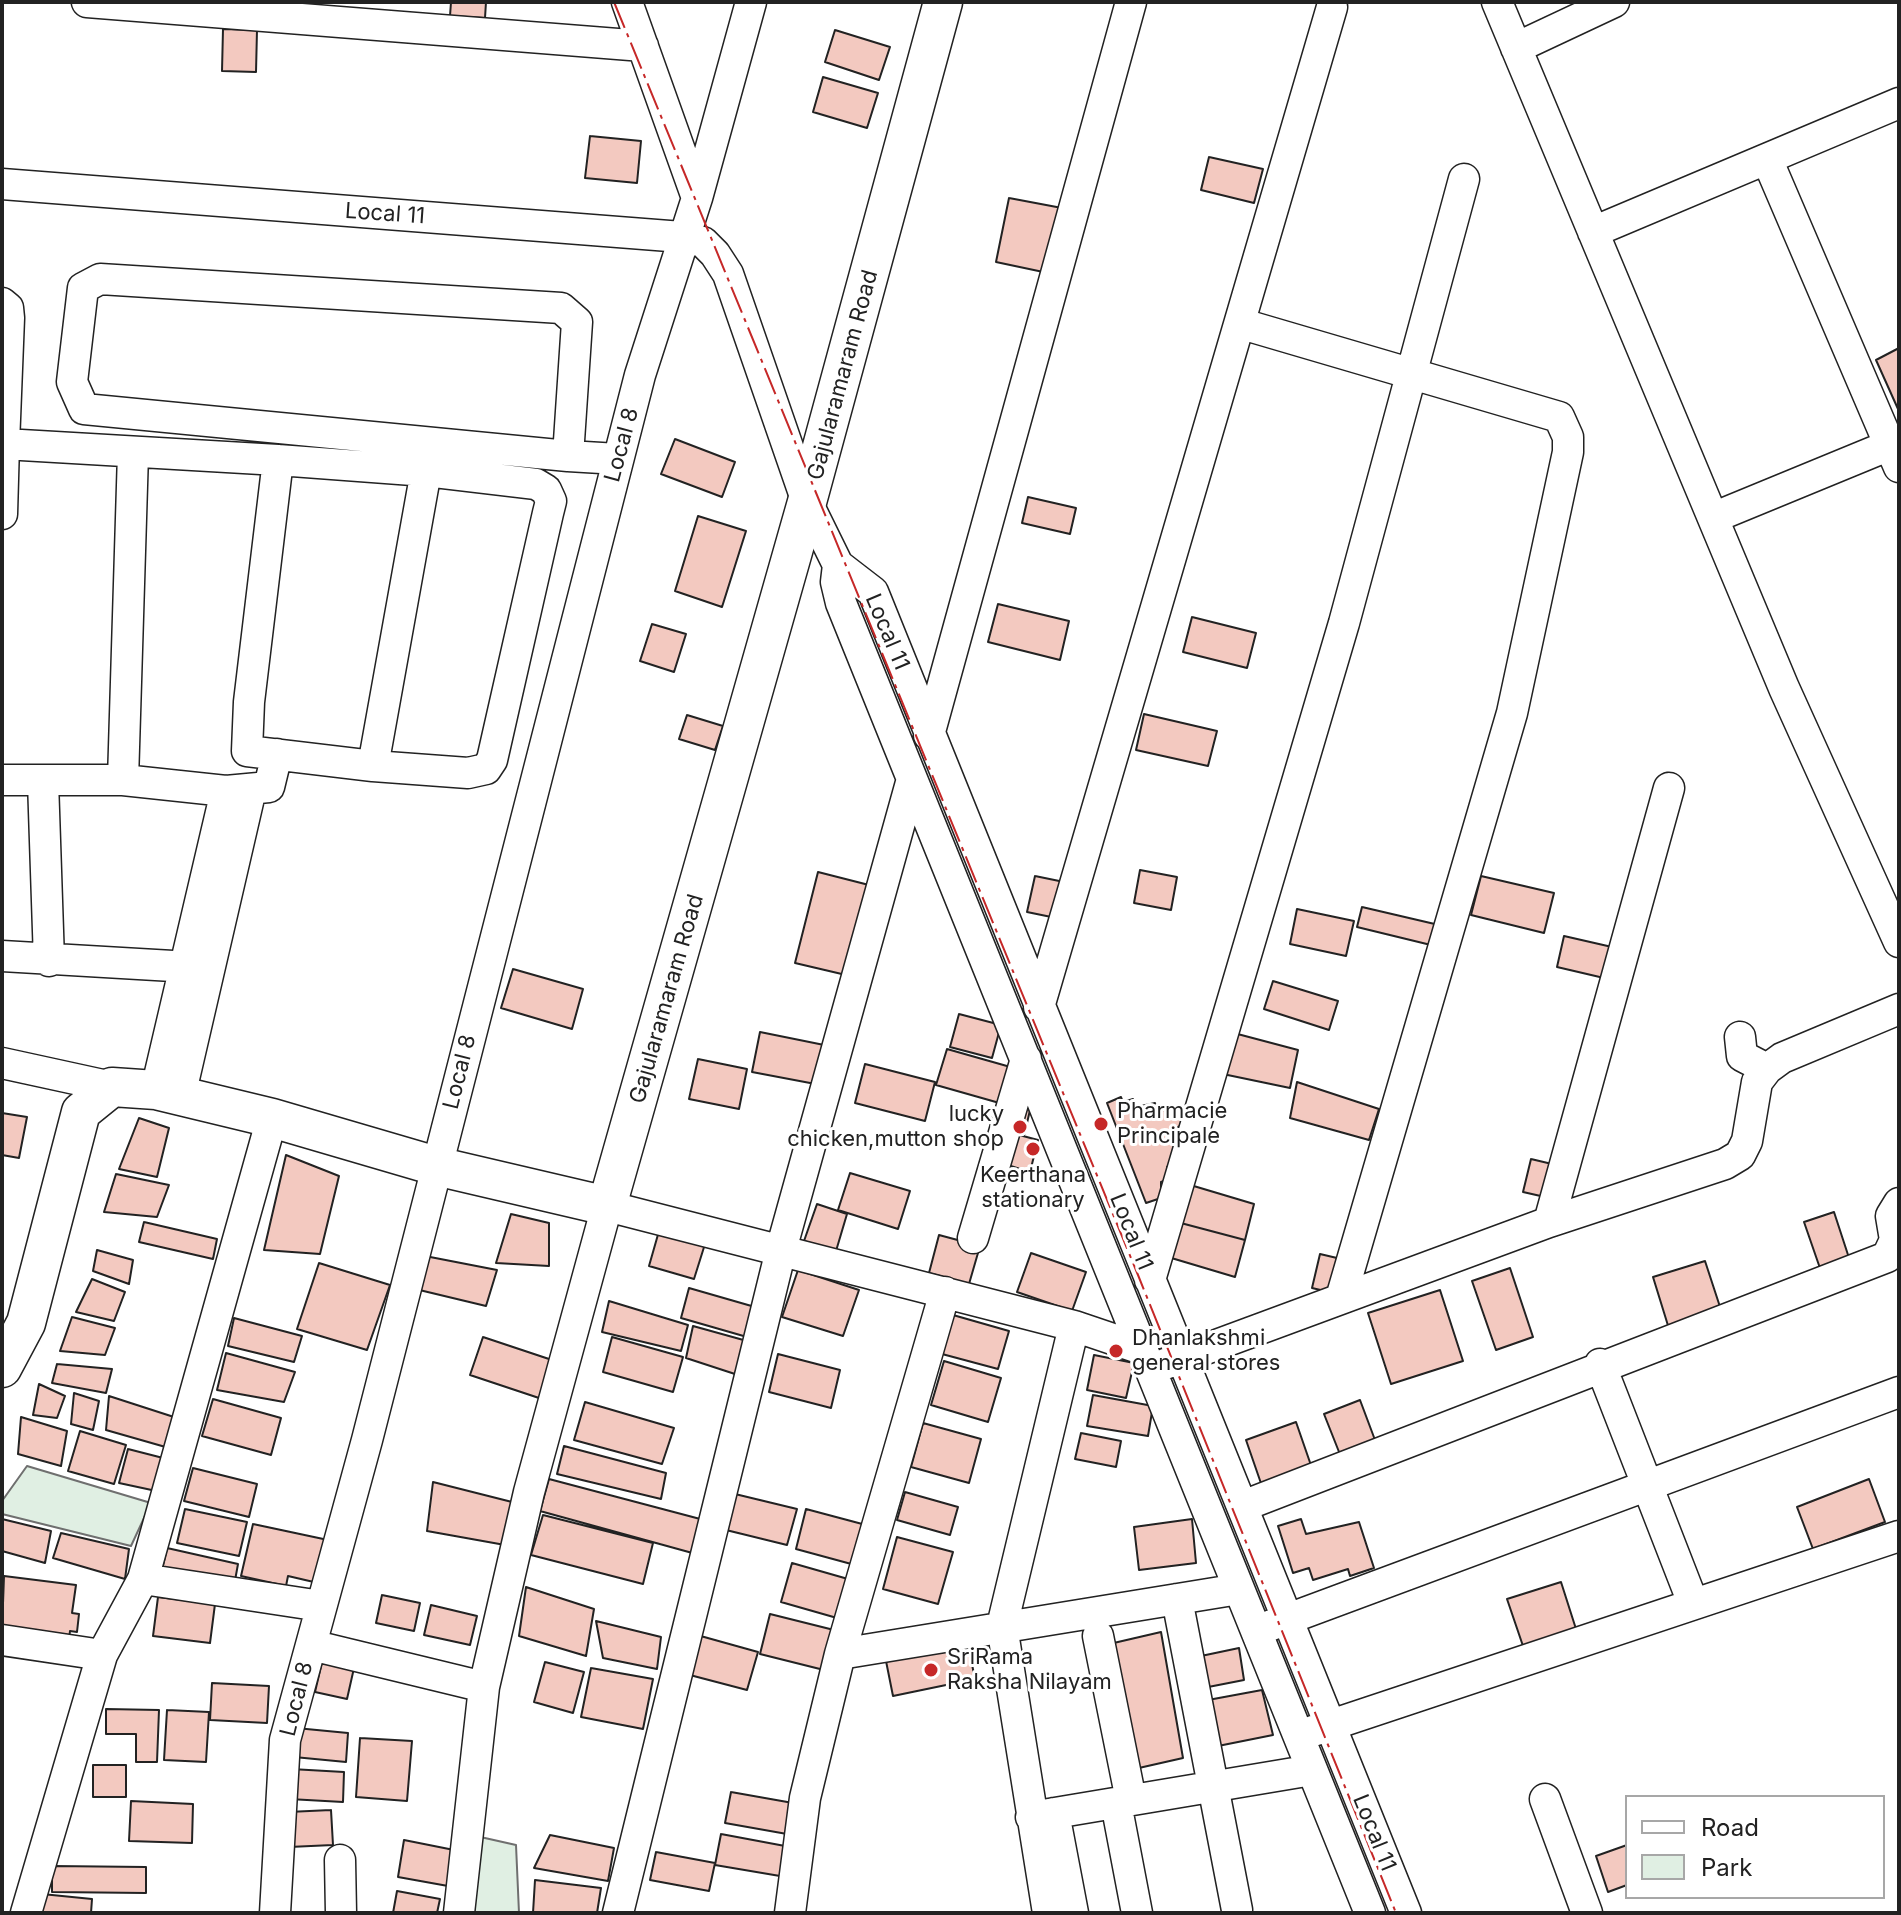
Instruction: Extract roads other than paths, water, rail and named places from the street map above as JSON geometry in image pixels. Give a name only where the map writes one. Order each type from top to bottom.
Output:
[{"type":"main road","name":"Gajularamaram Road","points":[[607,1206],[807,502],[943,2]]},
{"type":"main road","points":[[2,1368],[26,1323],[81,1112],[112,1087],[168,1093],[272,1118],[436,1166],[607,1206]]},
{"type":"street","points":[[87,2],[643,46]]},
{"type":"street","points":[[627,2],[697,198]]},
{"type":"street","name":"Local 8","points":[[275,1913],[285,1740],[618,459],[682,237],[697,198],[751,2]]},
{"type":"street","points":[[929,735],[1131,2]]},
{"type":"street","points":[[1497,2],[1784,688],[1899,942]]},
{"type":"street","points":[[1516,48],[1614,2]]},
{"type":"street","points":[[1039,1007],[1242,324],[1332,7]]},
{"type":"street","points":[[1593,232],[1899,103]]},
{"type":"street","points":[[1715,517],[1894,456],[1767,159]]},
{"type":"street","points":[[1150,1280],[1344,623],[1464,179]]},
{"type":"street","name":"Local 11","points":[[2,184],[682,237],[703,242],[728,274],[807,502],[838,565],[873,592],[1406,1913]]},
{"type":"street","points":[[568,456],[577,322],[561,308],[100,279],[83,288],[72,382],[84,409],[568,456],[618,459]]},
{"type":"street","points":[[2,303],[8,308],[9,318],[2,514]]},
{"type":"street","points":[[1242,324],[1559,417],[1568,437],[1568,452],[1512,713],[1341,1298]]},
{"type":"street","points":[[4,444],[278,460],[426,471],[536,484],[546,490],[551,501],[492,760],[486,769],[468,773],[373,766],[247,751],[249,702],[278,460]]},
{"type":"street","points":[[123,780],[133,453]]},
{"type":"street","points":[[373,766],[426,471]]},
{"type":"street","name":"Local 11","points":[[838,565],[836,582],[841,603],[1366,1902]]},
{"type":"street","points":[[2,780],[123,780],[238,790],[269,787],[277,754]]},
{"type":"street","points":[[618,1913],[781,1250],[912,779]]},
{"type":"street","points":[[43,781],[49,961]]},
{"type":"street","points":[[1549,1222],[1669,788]]},
{"type":"street","points":[[168,1093],[238,790]]},
{"type":"street","points":[[933,832],[963,818]]},
{"type":"street","points":[[2,956],[198,967]]},
{"type":"street","points":[[459,1913],[484,1687],[529,1492],[607,1206],[1074,1326],[1146,1359],[1182,1358],[1549,1222],[1725,1164],[1740,1155],[1747,1141],[1757,1082],[1767,1069],[1782,1058],[1899,1009]]},
{"type":"street","points":[[1740,1037],[1742,1056],[1767,1069]]},
{"type":"street","points":[[973,1238],[1026,1059]]},
{"type":"street","points":[[2,1063],[112,1087]]},
{"type":"street","points":[[1046,1113],[1077,1099]]},
{"type":"street","points":[[26,1913],[102,1655],[143,1579],[272,1118]]},
{"type":"street","points":[[1243,1506],[1600,1364],[1887,1257],[1895,1240],[1891,1216],[1899,1203]]},
{"type":"street","points":[[790,1913],[805,1798],[840,1654],[945,1292]]},
{"type":"street","points":[[1073,1913],[1042,1815],[1002,1626],[1074,1326]]},
{"type":"street","points":[[1600,1364],[1693,1603]]},
{"type":"street","points":[[1256,1631],[1899,1392]]},
{"type":"street","points":[[1298,1736],[1899,1536]]},
{"type":"street","points":[[143,1579],[321,1606]]},
{"type":"street","points":[[840,1654],[1002,1626],[1170,1611],[1239,1589]]},
{"type":"street","points":[[1170,1611],[1203,1788],[1237,1910]]},
{"type":"street","points":[[1098,1636],[1124,1802],[1137,1913]]},
{"type":"street","points":[[2,1640],[102,1655]]},
{"type":"street","points":[[311,1645],[484,1687]]},
{"type":"street","points":[[1042,1815],[1312,1770]]},
{"type":"street","points":[[1545,1799],[1587,1913]]},
{"type":"street","points":[[1042,1815],[1048,1913]]},
{"type":"street","points":[[340,1860],[341,1913]]},
{"type":"street","points":[[1366,1902],[1392,1878]]},
{"type":"place","name":"Pharmacie Principale","points":[[1101,1124]]},
{"type":"place","name":"lucky chicken,mutton shop","points":[[1020,1127]]},
{"type":"place","name":"Keerthana stationary","points":[[1033,1149]]},
{"type":"place","name":"Dhanlakshmi general stores","points":[[1116,1351]]},
{"type":"place","name":"SriRama Raksha Nilayam","points":[[931,1670]]}]
